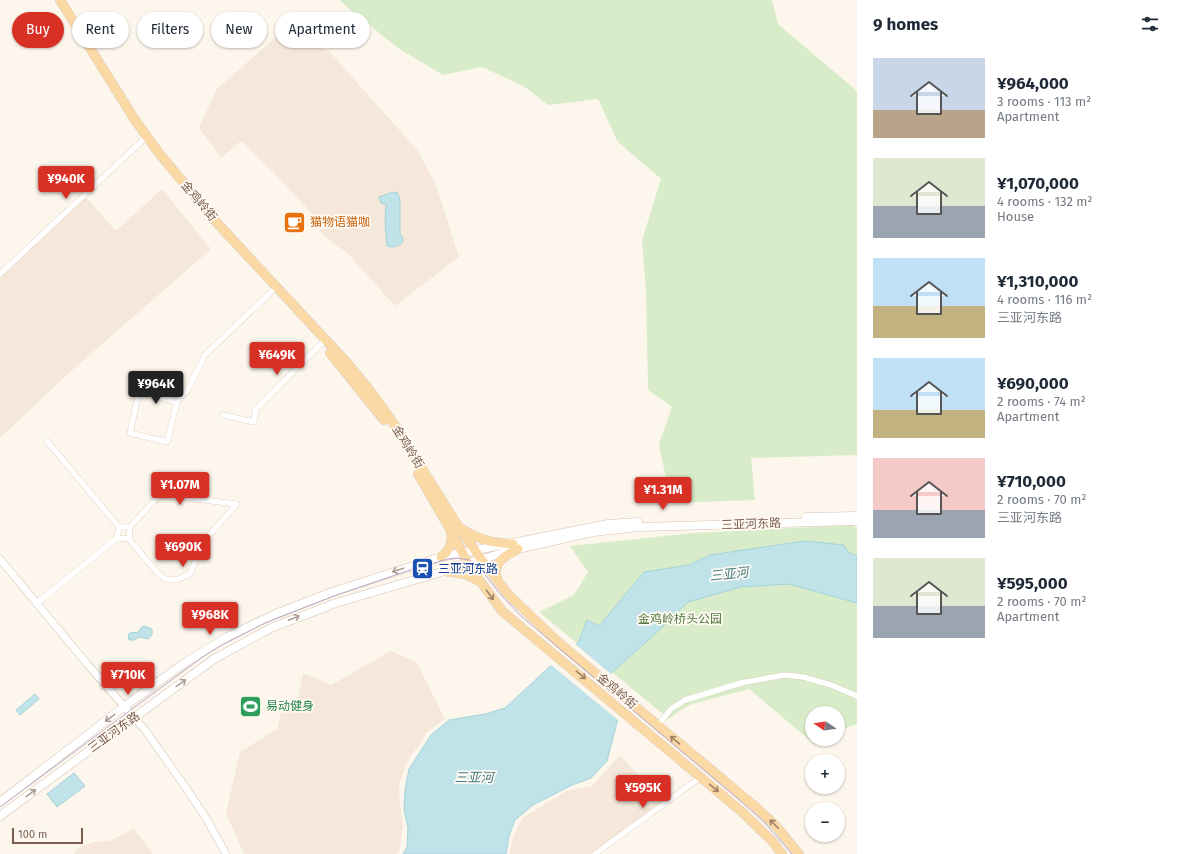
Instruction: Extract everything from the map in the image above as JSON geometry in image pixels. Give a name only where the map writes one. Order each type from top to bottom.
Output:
[{"type":"main road","name":"金鸡岭街","points":[[55,0],[143,140],[189,199],[238,255],[322,343],[359,388],[393,432],[454,527],[515,602],[558,642],[758,809],[776,826],[799,854]]},
{"type":"main road","name":"金鸡岭街","points":[[60,0],[135,120],[158,152],[218,224],[344,359],[371,392],[394,424],[454,527],[468,563],[502,611],[551,650],[741,810],[782,854]]},
{"type":"main road","name":"三亚河东路","points":[[0,816],[214,659],[271,628],[313,611],[445,571],[516,546],[608,524],[857,516]]},
{"type":"main road","name":"三亚河东路","points":[[0,802],[125,706],[205,650],[227,637],[275,614],[332,592],[441,557],[474,550],[516,546],[593,532],[639,527],[857,521]]},
{"type":"main road","points":[[441,557],[450,546],[454,527],[479,539],[516,546]]},
{"type":"main road","points":[[500,584],[496,576],[496,570],[504,556],[516,546]]},
{"type":"main road","points":[[445,571],[470,576],[480,581]]},
{"type":"street","points":[[0,274],[143,140]]},
{"type":"street","points":[[178,402],[139,392],[130,433],[167,442],[178,402],[186,391],[205,355],[272,291]]},
{"type":"street","points":[[223,415],[254,422],[256,409],[322,343]]},
{"type":"street","points":[[46,441],[119,528]]},
{"type":"street","points":[[162,495],[237,504],[203,543],[190,574],[176,580],[165,579],[155,570],[129,539],[130,527],[152,502],[162,495]]},
{"type":"street","points":[[119,528],[130,527]]},
{"type":"street","points":[[37,603],[117,538],[119,528]]},
{"type":"street","points":[[117,538],[129,539]]},
{"type":"street","points":[[0,559],[92,671],[134,717],[184,785],[206,818],[226,854]]},
{"type":"street","points":[[658,725],[671,709],[685,700],[741,683],[784,675],[803,677],[831,685],[857,696]]},
{"type":"street","points":[[596,854],[701,777]]},
{"type":"shaded area","points":[[275,37],[275,48],[321,48],[329,51],[418,151],[436,185],[459,257],[395,306],[349,255],[320,232],[319,221],[278,177],[241,141],[221,158],[199,128],[216,90],[263,48],[267,48],[267,45]]},
{"type":"shaded area","points":[[162,189],[211,249],[69,373],[0,438],[0,274],[84,195],[116,231]]},
{"type":"shaded area","points":[[391,651],[417,663],[445,719],[426,733],[423,740],[409,758],[399,783],[403,825],[400,848],[397,854],[244,854],[226,813],[240,752],[277,729],[283,706],[298,697],[303,673],[331,685]]},
{"type":"shaded area","points":[[620,755],[636,773],[658,793],[663,802],[590,854],[509,854],[515,832],[524,817],[567,791],[592,786]]},
{"type":"shaded area","points":[[134,829],[153,854],[73,854],[77,849],[93,842],[109,841]]},
{"type":"green space","points":[[340,0],[772,0],[778,24],[857,91],[857,455],[751,458],[755,500],[671,503],[659,444],[672,407],[648,390],[646,291],[642,240],[661,179],[618,142],[598,99],[548,105],[525,87],[482,67],[443,75],[398,48],[370,26],[370,12],[353,12]]},
{"type":"green space","name":"金鸡岭桥头公园","points":[[852,525],[857,528],[857,724],[845,728],[845,706],[805,706],[805,736],[749,689],[692,704],[679,711],[669,719],[539,612],[574,595],[588,572],[570,546],[693,533]]},
{"type":"water","points":[[393,192],[398,193],[400,201],[400,235],[403,237],[402,243],[393,247],[387,246],[385,223],[386,205],[381,203],[379,197]]},
{"type":"water","name":"三亚河","points":[[805,541],[844,545],[848,552],[857,556],[857,603],[789,584],[741,587],[688,602],[610,674],[622,703],[607,761],[591,778],[572,785],[533,805],[515,820],[509,836],[506,854],[403,854],[407,847],[408,828],[404,810],[405,790],[409,769],[431,735],[449,720],[485,714],[505,708],[573,645],[578,644],[587,620],[599,626],[644,572],[689,565],[710,555]]},
{"type":"water","points":[[144,626],[152,629],[152,634],[148,639],[140,637],[135,640],[129,640],[128,635],[131,632],[137,633]]},
{"type":"water","points":[[35,694],[39,699],[20,715],[16,710]]},
{"type":"water","points":[[74,773],[85,786],[57,807],[47,794]]},
{"type":"pier","points":[[574,643],[612,675],[624,703],[619,721],[550,664]]},
{"type":"tram line","points":[[0,807],[201,658],[220,646],[265,623],[334,596],[407,571],[448,559],[457,558],[469,560],[478,566],[502,596],[521,616],[737,798],[764,822],[792,854]]},
{"type":"place","name":"猫物语猫咖","points":[[294,222]]},
{"type":"place","name":"三亚河东路","points":[[423,569]]},
{"type":"place","name":"易动健身","points":[[250,706]]}]
